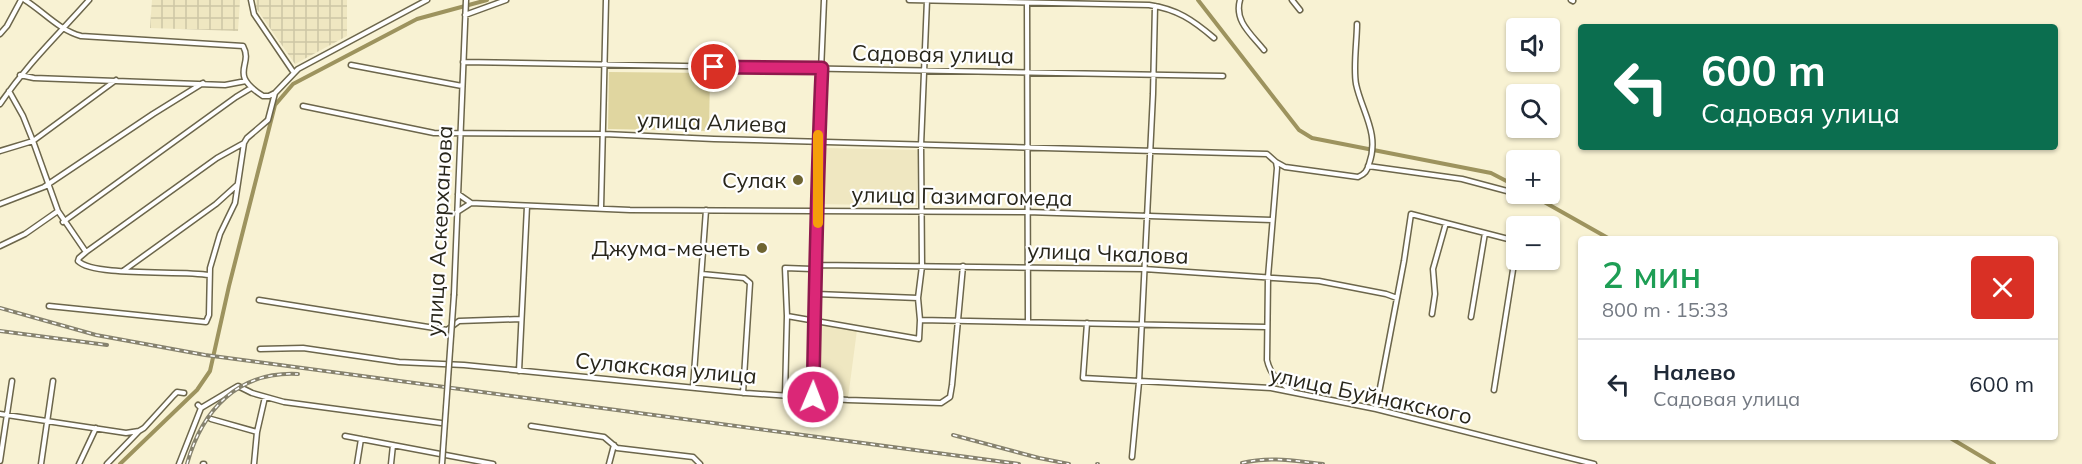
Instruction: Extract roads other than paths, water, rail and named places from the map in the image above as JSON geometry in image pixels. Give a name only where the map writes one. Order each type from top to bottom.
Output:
[{"type":"street","points":[[0,34],[23,0],[43,11],[62,28],[81,36],[240,44],[245,48],[243,75],[246,81],[251,88],[263,96],[269,96],[275,93],[294,73],[427,0]]},
{"type":"street","points":[[0,104],[20,75],[89,0]]},
{"type":"street","points":[[251,0],[254,14],[294,73]]},
{"type":"street","name":"улица Аскерханова","points":[[442,464],[454,294],[466,0]]},
{"type":"street","points":[[465,13],[506,0]]},
{"type":"street","points":[[601,208],[606,0]]},
{"type":"street","points":[[813,397],[818,142],[824,0]]},
{"type":"street","points":[[909,0],[1155,6],[1186,15],[1214,38]]},
{"type":"street","points":[[785,395],[787,316],[919,339],[918,298],[922,266],[921,145],[927,0]]},
{"type":"street","points":[[1240,0],[1237,12],[1239,19],[1264,50]]},
{"type":"street","points":[[1292,0],[1300,10]]},
{"type":"street","points":[[1027,3],[1028,322]]},
{"type":"street","points":[[1132,457],[1139,382],[1155,6]]},
{"type":"street","points":[[1293,392],[1275,379],[1269,370],[1266,350],[1268,277],[1276,162],[1285,167],[1358,177],[1364,174],[1372,157],[1374,144],[1372,129],[1356,83],[1357,24]]},
{"type":"street","name":"Садовая улица","points":[[463,62],[1222,76]]},
{"type":"street","points":[[351,65],[462,86]]},
{"type":"street","points":[[20,75],[34,78],[225,84],[246,81]]},
{"type":"street","points":[[0,151],[33,141],[116,80]]},
{"type":"street","points":[[0,204],[48,184],[203,83]]},
{"type":"street","points":[[63,222],[251,88]]},
{"type":"street","points":[[9,91],[33,141],[58,212],[86,252]]},
{"type":"street","points":[[49,306],[206,321],[209,315],[209,275],[219,234],[235,203],[244,143],[268,120],[275,93]]},
{"type":"street","name":"улица Алиева","points":[[303,106],[420,131],[449,133],[604,134],[714,140],[1267,154],[1276,162]]},
{"type":"street","points":[[209,275],[183,272],[100,271],[84,266],[78,261],[86,252],[217,158],[244,143]]},
{"type":"street","points":[[1368,166],[1462,179],[1506,191]]},
{"type":"street","points":[[123,271],[216,204],[237,185]]},
{"type":"street","points":[[457,212],[471,203],[458,194]]},
{"type":"street","name":"улица Газимагомеда","points":[[471,203],[706,210],[1027,212],[1272,220]]},
{"type":"street","points":[[519,370],[527,206]]},
{"type":"street","points":[[693,387],[706,210]]},
{"type":"street","points":[[0,246],[25,234],[58,212]]},
{"type":"street","points":[[1376,409],[1410,214],[1506,238]]},
{"type":"street","points":[[1432,314],[1435,294],[1433,269],[1446,223]]},
{"type":"street","points":[[1471,317],[1485,233]]},
{"type":"street","name":"улица Чкалова","points":[[787,316],[785,268],[812,269],[817,265],[1144,269],[1319,281],[1397,298]]},
{"type":"street","points":[[959,319],[963,266]]},
{"type":"street","points":[[1494,390],[1513,270]]},
{"type":"street","points":[[702,274],[747,279],[750,283],[743,393]]},
{"type":"street","points":[[816,294],[918,298]]},
{"type":"street","points":[[259,300],[447,330],[459,321],[520,319]]},
{"type":"street","name":"Сулакская улица","points":[[260,349],[303,348],[399,362],[456,364],[743,393],[941,403],[950,397],[959,319]]},
{"type":"street","points":[[920,320],[1266,327]]},
{"type":"street","name":"улица Буйнакского","points":[[1086,323],[1083,378],[1271,388],[1376,409],[1594,464]]},
{"type":"street","points":[[0,461],[12,381]]},
{"type":"street","points":[[41,464],[53,381]]},
{"type":"street","points":[[178,464],[200,407],[238,386],[285,402],[441,423]]},
{"type":"street","points":[[107,464],[177,392],[184,393]]},
{"type":"street","points":[[254,464],[257,432],[265,397]]},
{"type":"street","points":[[0,414],[126,434],[139,431]]},
{"type":"street","points":[[211,419],[257,432]]},
{"type":"street","points":[[531,426],[604,437],[617,448],[693,457],[700,464]]},
{"type":"street","points":[[79,464],[96,428]]},
{"type":"street","points":[[345,436],[493,464]]},
{"type":"street","points":[[357,464],[361,439]]},
{"type":"street","points":[[391,464],[393,445]]},
{"type":"street","points":[[609,464],[614,445]]},
{"type":"waterway","points":[[120,464],[197,390],[210,371],[275,105],[293,84],[417,19],[487,0]]},
{"type":"waterway","points":[[1198,0],[1299,130],[1312,138],[1491,173],[1506,181]]},
{"type":"waterway","points":[[1548,204],[1604,236]]},
{"type":"waterway","points":[[1954,440],[1994,464]]},
{"type":"railway","points":[[0,308],[96,335],[205,355],[1019,464]]},
{"type":"railway","points":[[0,331],[107,345]]},
{"type":"railway","points":[[187,464],[202,427],[226,398],[240,387],[257,379],[298,374]]},
{"type":"railway","points":[[953,435],[1069,464]]},
{"type":"railway","points":[[1242,463],[1273,459],[1323,464]]},
{"type":"place","name":"Сулак","points":[[798,180]]},
{"type":"place","name":"Джума-мечеть","points":[[762,248]]}]
